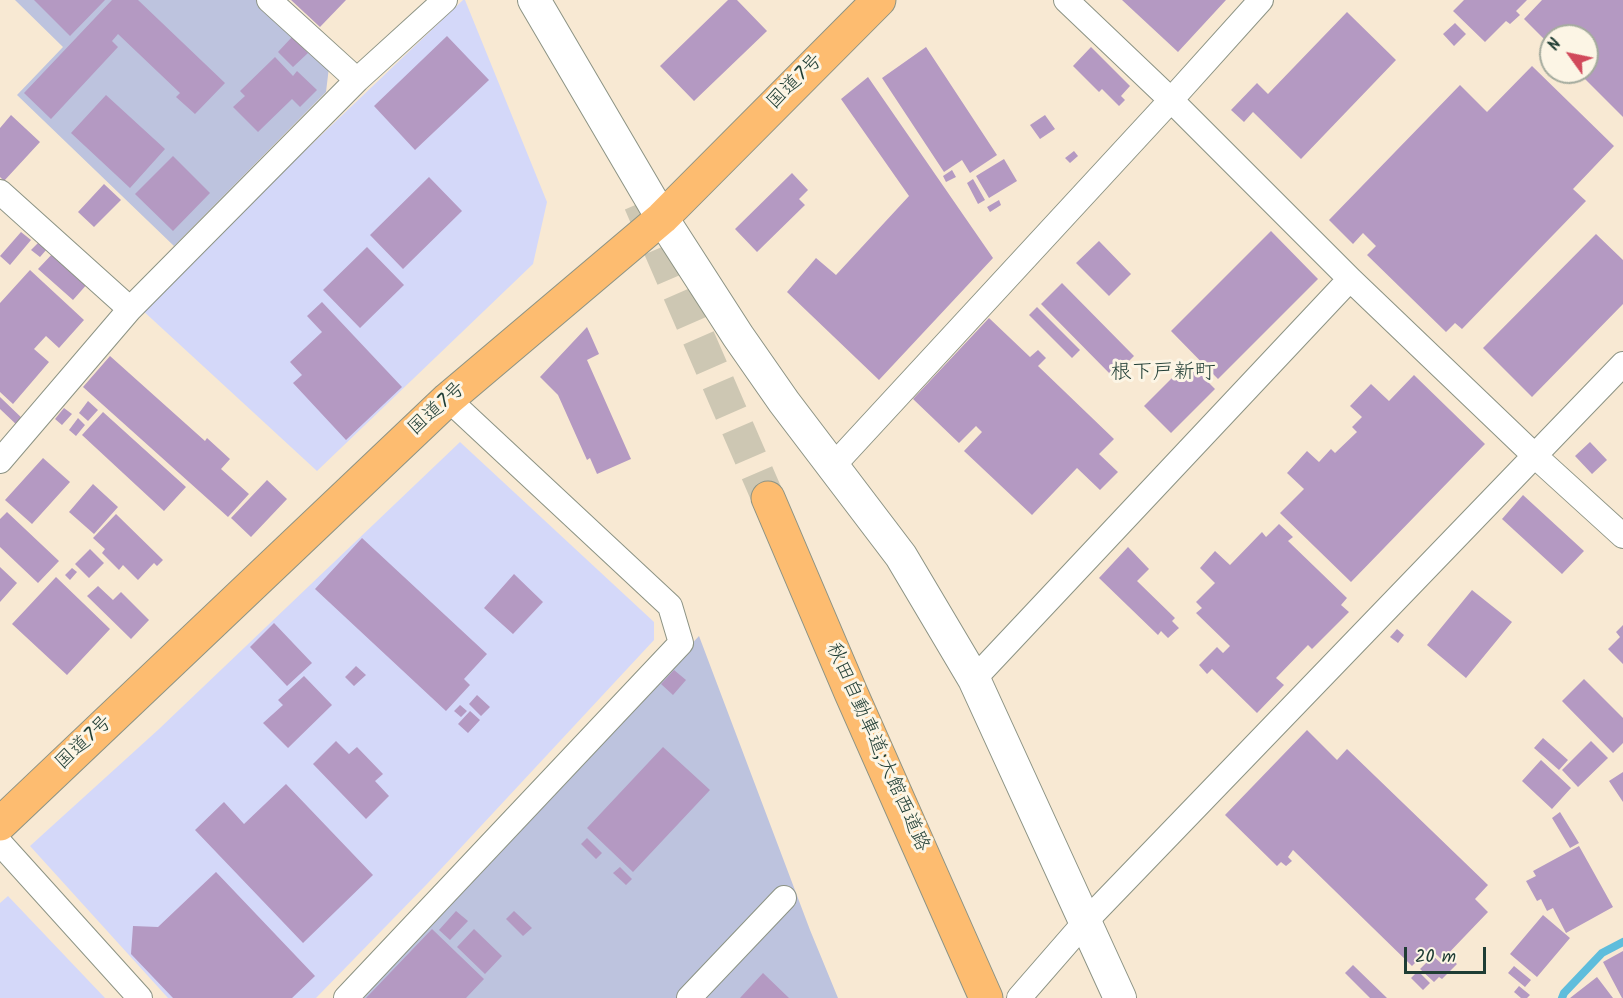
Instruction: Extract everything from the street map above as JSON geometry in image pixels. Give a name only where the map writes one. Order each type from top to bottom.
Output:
[{"type":"highway","name":"国道7号","points":[[0,824],[448,399],[662,218],[879,0]]},
{"type":"highway","name":"秋田自動車道;大館西道路","points":[[768,498],[851,693],[986,998]]},
{"type":"highway","points":[[851,693],[886,801],[966,998]]},
{"type":"street","points":[[269,0],[357,80]]},
{"type":"street","points":[[0,461],[130,309],[357,80],[445,0]]},
{"type":"street","points":[[534,0],[662,218],[738,336],[784,402],[901,556],[974,679],[1120,998]]},
{"type":"street","points":[[1066,0],[1171,100],[1350,279],[1535,456],[1623,536]]},
{"type":"street","points":[[832,466],[1261,0]]},
{"type":"street","points":[[0,192],[130,309]]},
{"type":"street","points":[[974,679],[1350,279]]},
{"type":"street","points":[[1019,998],[1086,921],[1623,364]]},
{"type":"street","points":[[346,998],[681,643],[670,606],[448,399]]},
{"type":"street","points":[[0,843],[140,998]]},
{"type":"street","points":[[689,998],[784,898]]},
{"type":"shaded area","points":[[15,0],[257,0],[329,67],[326,92],[174,246],[17,95],[63,47]]},
{"type":"shaded area","points":[[465,0],[547,202],[533,264],[317,471],[140,308]]},
{"type":"shaded area","points":[[460,442],[654,622],[654,640],[427,884],[316,998],[168,998],[30,846],[159,729]]},
{"type":"shaded area","points":[[699,636],[838,998],[362,998]]},
{"type":"shaded area","points":[[8,896],[105,998],[0,998],[0,903]]},
{"type":"building","points":[[34,0],[105,0],[70,36]]},
{"type":"building","points":[[112,0],[138,0],[225,83],[195,114],[176,97],[180,93],[118,34],[112,41],[118,47],[51,119],[24,93]]},
{"type":"building","points":[[291,0],[346,0],[320,27]]},
{"type":"building","points":[[728,0],[737,0],[767,31],[694,101],[660,66]]},
{"type":"building","points":[[1122,0],[1226,0],[1178,52]]},
{"type":"building","points":[[1464,0],[1527,0],[1516,11],[1520,15],[1510,24],[1506,21],[1485,42],[1453,11]]},
{"type":"building","points":[[1542,0],[1623,0],[1623,117],[1590,84],[1599,84],[1599,24],[1539,24],[1539,34],[1524,19]]},
{"type":"building","points":[[1347,12],[1396,60],[1301,159],[1253,112],[1244,122],[1231,110],[1257,83],[1268,94]]},
{"type":"building","points":[[1455,23],[1466,34],[1454,46],[1443,34]]},
{"type":"building","points":[[447,36],[489,80],[415,150],[374,106]]},
{"type":"building","points":[[292,37],[308,53],[293,67],[278,52]]},
{"type":"building","points":[[926,47],[997,155],[970,173],[962,160],[944,172],[882,78]]},
{"type":"building","points":[[1091,47],[1130,86],[1121,96],[1125,100],[1119,106],[1102,89],[1099,92],[1073,66]]},
{"type":"building","points":[[275,57],[293,76],[297,71],[317,90],[300,107],[292,99],[258,132],[233,107],[245,96],[240,91]]},
{"type":"building","points":[[1532,66],[1539,73],[1539,84],[1550,84],[1614,146],[1573,189],[1586,201],[1462,329],[1455,323],[1446,332],[1367,255],[1376,246],[1363,233],[1353,244],[1329,220],[1460,85],[1487,112]]},
{"type":"building","points":[[868,77],[993,258],[879,380],[787,292],[816,258],[836,275],[909,196],[841,99]]},
{"type":"building","points":[[106,95],[165,149],[130,188],[71,133]]},
{"type":"building","points":[[11,115],[40,142],[4,181],[0,177],[0,128]]},
{"type":"building","points":[[1045,115],[1055,129],[1040,139],[1030,125]]},
{"type":"building","points":[[1074,151],[1078,156],[1070,163],[1065,158]]},
{"type":"building","points":[[173,156],[210,193],[173,231],[135,194]]},
{"type":"building","points":[[1004,159],[1017,181],[989,198],[976,176]]},
{"type":"building","points":[[952,170],[956,177],[946,182],[943,176]]},
{"type":"building","points":[[792,173],[808,190],[799,199],[805,205],[757,252],[735,229]]},
{"type":"building","points":[[429,177],[462,211],[403,269],[370,235]]},
{"type":"building","points":[[973,179],[985,200],[978,204],[967,183]]},
{"type":"building","points":[[104,184],[121,200],[94,227],[78,212]]},
{"type":"building","points":[[999,200],[1001,205],[990,212],[987,207]]},
{"type":"building","points":[[1271,231],[1318,279],[1218,379],[1171,331]]},
{"type":"building","points":[[21,232],[31,240],[10,265],[0,256]]},
{"type":"building","points":[[1596,234],[1623,260],[1623,304],[1532,397],[1483,348]]},
{"type":"building","points":[[1099,241],[1131,274],[1109,296],[1076,263]]},
{"type":"building","points":[[39,242],[47,249],[40,257],[31,250]]},
{"type":"building","points":[[367,247],[404,285],[360,328],[323,290]]},
{"type":"building","points":[[55,251],[89,282],[73,300],[38,269]]},
{"type":"building","points":[[30,270],[84,320],[59,348],[46,336],[34,349],[49,362],[13,404],[0,392],[0,303]]},
{"type":"building","points":[[1062,283],[1134,356],[1113,377],[1041,304]]},
{"type":"building","points":[[322,302],[402,387],[346,440],[293,383],[302,375],[290,362],[322,332],[307,316]]},
{"type":"building","points":[[1037,307],[1080,350],[1072,358],[1029,315]]},
{"type":"building","points":[[989,318],[1030,357],[1038,350],[1046,358],[1038,366],[1114,439],[1099,454],[1118,472],[1100,490],[1077,468],[1032,515],[964,451],[982,432],[976,426],[959,443],[913,399]]},
{"type":"building","points":[[587,327],[599,354],[587,360],[631,459],[597,474],[590,458],[587,460],[558,395],[540,377]]},
{"type":"building","points":[[110,356],[205,441],[207,438],[230,459],[221,469],[249,494],[228,517],[83,387]]},
{"type":"building","points":[[1188,362],[1215,389],[1171,433],[1144,406]]},
{"type":"building","points":[[1414,375],[1485,444],[1351,582],[1280,513],[1304,489],[1287,473],[1307,451],[1319,462],[1331,449],[1335,453],[1357,432],[1352,427],[1362,417],[1350,406],[1371,384],[1389,401]]},
{"type":"building","points":[[0,397],[25,421],[19,427],[0,409]]},
{"type":"building","points":[[88,401],[98,410],[88,421],[79,413]]},
{"type":"building","points":[[64,408],[72,414],[62,425],[55,419]]},
{"type":"building","points":[[103,412],[186,487],[164,511],[82,435]]},
{"type":"building","points":[[78,418],[85,425],[76,436],[69,430]]},
{"type":"building","points":[[1590,442],[1607,460],[1592,474],[1575,456]]},
{"type":"building","points":[[43,458],[70,482],[32,524],[5,500]]},
{"type":"building","points":[[267,480],[287,499],[251,537],[231,518]]},
{"type":"building","points":[[93,484],[118,507],[94,534],[69,512]]},
{"type":"building","points":[[1523,495],[1584,551],[1562,574],[1502,519]]},
{"type":"building","points":[[7,512],[59,561],[38,583],[0,547],[0,519]]},
{"type":"building","points":[[116,514],[163,560],[157,566],[154,563],[138,580],[123,565],[119,570],[102,553],[105,549],[93,538]]},
{"type":"building","points":[[1279,524],[1293,537],[1288,541],[1347,598],[1341,605],[1349,612],[1312,649],[1308,645],[1276,678],[1284,685],[1257,713],[1212,669],[1207,674],[1199,665],[1217,647],[1223,653],[1230,646],[1196,613],[1202,608],[1196,602],[1215,583],[1200,568],[1215,551],[1230,565],[1262,532],[1266,537]]},
{"type":"building","points":[[362,538],[487,654],[464,679],[470,685],[446,711],[315,589]]},
{"type":"building","points":[[1128,547],[1149,569],[1137,581],[1175,618],[1172,621],[1179,628],[1168,638],[1161,631],[1158,635],[1099,578]]},
{"type":"building","points":[[90,549],[104,563],[89,578],[75,564]]},
{"type":"building","points":[[0,567],[17,583],[0,602]]},
{"type":"building","points":[[72,568],[77,572],[70,580],[65,575]]},
{"type":"building","points":[[514,574],[543,602],[513,634],[484,608]]},
{"type":"building","points":[[56,577],[110,629],[67,675],[12,624]]},
{"type":"building","points":[[98,586],[113,600],[121,592],[149,620],[131,639],[87,596]]},
{"type":"building","points":[[1472,590],[1512,622],[1466,678],[1427,645]]},
{"type":"building","points":[[274,623],[312,663],[287,686],[250,647]]},
{"type":"building","points":[[1623,625],[1623,664],[1608,649],[1620,637],[1616,632]]},
{"type":"building","points":[[1397,629],[1404,635],[1398,643],[1390,637]]},
{"type":"building","points":[[356,666],[366,675],[354,686],[345,677]]},
{"type":"building","points":[[674,670],[686,680],[673,695],[661,684]]},
{"type":"building","points":[[304,676],[332,705],[288,748],[263,723],[283,705],[278,700]]},
{"type":"building","points":[[1584,679],[1623,718],[1623,743],[1613,753],[1562,701]]},
{"type":"building","points":[[477,695],[490,707],[481,716],[469,704]]},
{"type":"building","points":[[460,705],[467,711],[461,717],[454,711]]},
{"type":"building","points":[[470,711],[480,720],[468,733],[458,724]]},
{"type":"building","points":[[1307,730],[1337,760],[1347,749],[1488,885],[1475,899],[1488,912],[1442,960],[1430,948],[1412,966],[1293,850],[1288,857],[1292,861],[1286,866],[1281,862],[1277,866],[1225,815]]},
{"type":"building","points":[[1543,738],[1568,760],[1559,770],[1534,748]]},
{"type":"building","points":[[336,741],[349,754],[357,747],[383,774],[375,781],[389,796],[366,819],[313,764]]},
{"type":"building","points":[[1591,741],[1608,758],[1578,787],[1562,770]]},
{"type":"building","points":[[663,747],[710,790],[633,872],[587,828]]},
{"type":"building","points":[[1541,760],[1571,788],[1552,809],[1522,781]]},
{"type":"building","points":[[1623,772],[1623,802],[1609,781]]},
{"type":"building","points":[[286,784],[373,875],[303,943],[195,830],[224,802],[244,824]]},
{"type":"building","points":[[1560,812],[1579,843],[1570,848],[1552,818]]},
{"type":"building","points":[[587,838],[602,853],[596,859],[581,844]]},
{"type":"building","points":[[1579,846],[1613,907],[1566,933],[1553,908],[1547,911],[1541,899],[1537,901],[1526,881],[1536,876],[1533,871]]},
{"type":"building","points":[[620,867],[632,879],[626,885],[613,873]]},
{"type":"building","points":[[216,872],[315,976],[292,998],[173,998],[131,954],[133,926],[158,927]]},
{"type":"building","points":[[456,911],[468,921],[450,940],[439,930]]},
{"type":"building","points":[[514,911],[532,928],[523,936],[506,919]]},
{"type":"building","points":[[1543,915],[1570,938],[1537,977],[1510,954]]},
{"type":"building","points":[[432,929],[484,979],[466,998],[366,998]]},
{"type":"building","points":[[474,929],[502,956],[485,974],[457,947]]},
{"type":"building","points":[[1623,951],[1623,998],[1622,998],[1603,962]]},
{"type":"building","points":[[1433,956],[1442,964],[1449,957],[1457,964],[1442,979],[1439,977],[1434,982],[1420,969]]},
{"type":"building","points":[[1353,965],[1387,998],[1370,998],[1345,973]]},
{"type":"building","points":[[1514,966],[1531,980],[1525,987],[1508,973]]},
{"type":"building","points":[[1418,971],[1430,983],[1423,990],[1411,978]]},
{"type":"building","points":[[763,973],[789,998],[740,998]]},
{"type":"building","points":[[1597,977],[1613,998],[1570,998]]},
{"type":"building","points":[[1519,986],[1530,995],[1527,998],[1521,998],[1514,992]]},
{"type":"waterway","points":[[1562,998],[1564,993],[1602,953],[1623,942]]},
{"type":"tunnel","points":[[640,203],[768,498]]},
{"type":"district","name":"根下戸新町","points":[[1163,374]]}]
